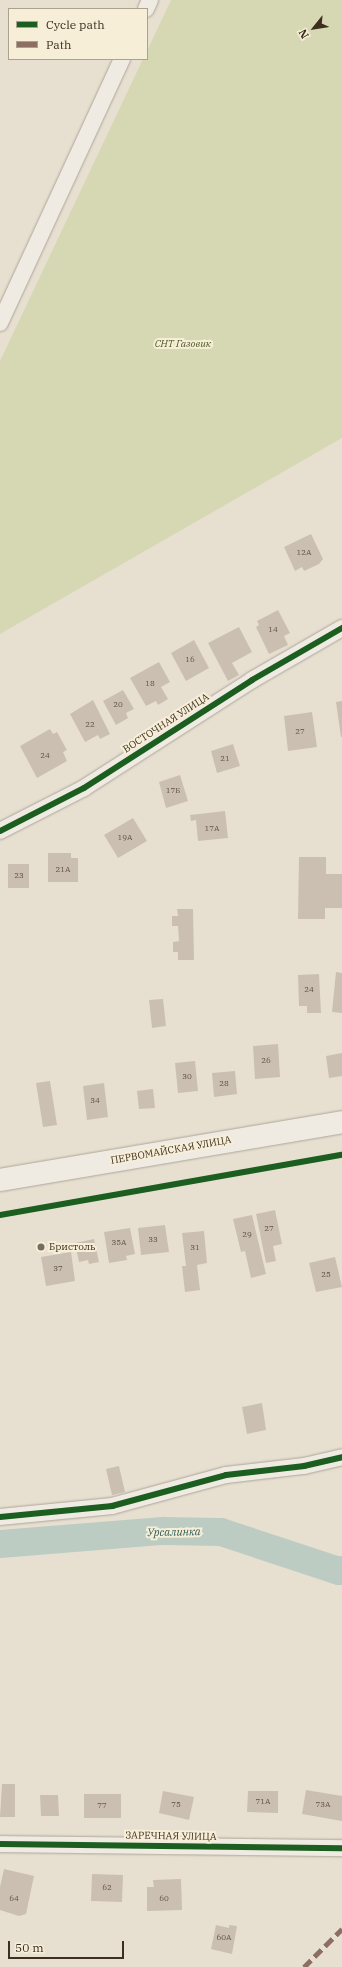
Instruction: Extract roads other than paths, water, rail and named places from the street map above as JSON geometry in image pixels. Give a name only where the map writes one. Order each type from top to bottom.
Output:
[{"type":"main road","name":"ПЕРВОМАЙСКАЯ УЛИЦА","points":[[0,1180],[342,1122]]},
{"type":"street","points":[[0,323],[122,60]]},
{"type":"street","name":"ВОСТОЧНАЯ УЛИЦА","points":[[0,831],[84,788],[252,680],[342,628]]},
{"type":"street","points":[[0,1517],[112,1506],[226,1475],[304,1466],[342,1457]]},
{"type":"street","name":"ЗАРЕЧНАЯ УЛИЦА","points":[[0,1844],[342,1848]]},
{"type":"waterway","name":"Урсалинка","points":[[0,1544],[163,1531],[221,1532],[339,1571],[342,1570]]},
{"type":"place","name":"Бристоль","points":[[41,1247]]},
{"type":"park label","name":"СНТ Газовик","points":[[183,344]]}]
